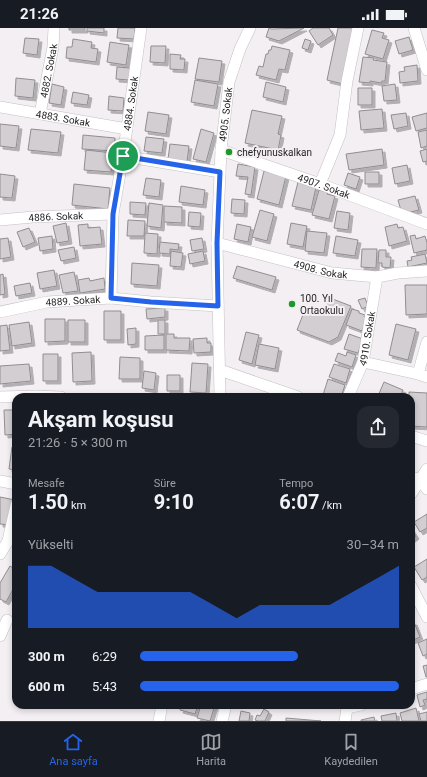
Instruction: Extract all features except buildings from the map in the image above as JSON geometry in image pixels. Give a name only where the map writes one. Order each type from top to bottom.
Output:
[{"type":"street","name":"4882. Sokak","points":[[40,114],[53,47],[54,28]]},
{"type":"street","name":"4884. Sokak","points":[[111,298],[113,214],[142,28]]},
{"type":"street","name":"4905. Sokak","points":[[220,393],[217,243],[220,150],[228,82],[240,48],[250,28]]},
{"type":"street","points":[[320,184],[340,135],[347,81],[358,28]]},
{"type":"street","points":[[414,28],[427,70]]},
{"type":"street","name":"4883. Sokak","points":[[0,107],[126,129]]},
{"type":"street","name":"4907. Sokak","points":[[220,150],[320,184],[427,224]]},
{"type":"street","points":[[123,156],[220,172]]},
{"type":"street","name":"4886. Sokak","points":[[0,220],[33,216],[113,214]]},
{"type":"street","name":"4908. Sokak","points":[[217,243],[332,273],[378,277],[398,273],[427,271]]},
{"type":"street","name":"4910. Sokak","points":[[350,393],[363,362],[378,277]]},
{"type":"street","name":"4889. Sokak","points":[[0,312],[47,302],[111,298],[218,306]]},
{"type":"street","points":[[363,362],[423,376],[427,342]]},
{"type":"street","points":[[220,370],[286,393]]},
{"type":"street","points":[[0,397],[12,397]]},
{"type":"street","points":[[415,437],[427,441]]},
{"type":"street","points":[[427,469],[416,478],[427,489]]},
{"type":"street","points":[[0,481],[12,483]]},
{"type":"street","points":[[0,554],[8,541],[12,523]]},
{"type":"street","points":[[415,594],[427,617]]},
{"type":"street","points":[[0,636],[8,620]]},
{"type":"street","points":[[415,688],[427,684]]},
{"type":"street","points":[[159,721],[161,709]]},
{"type":"street","points":[[222,721],[225,709]]},
{"type":"street","points":[[345,721],[346,709]]},
{"type":"place","name":"chefyunuskalkan","points":[[229,152]]},
{"type":"place","name":"100. Yıl Ortaokulu","points":[[292,304]]},
{"type":"route","points":[[123,156],[220,172],[217,243],[218,306],[111,298],[113,214],[123,156]]}]
